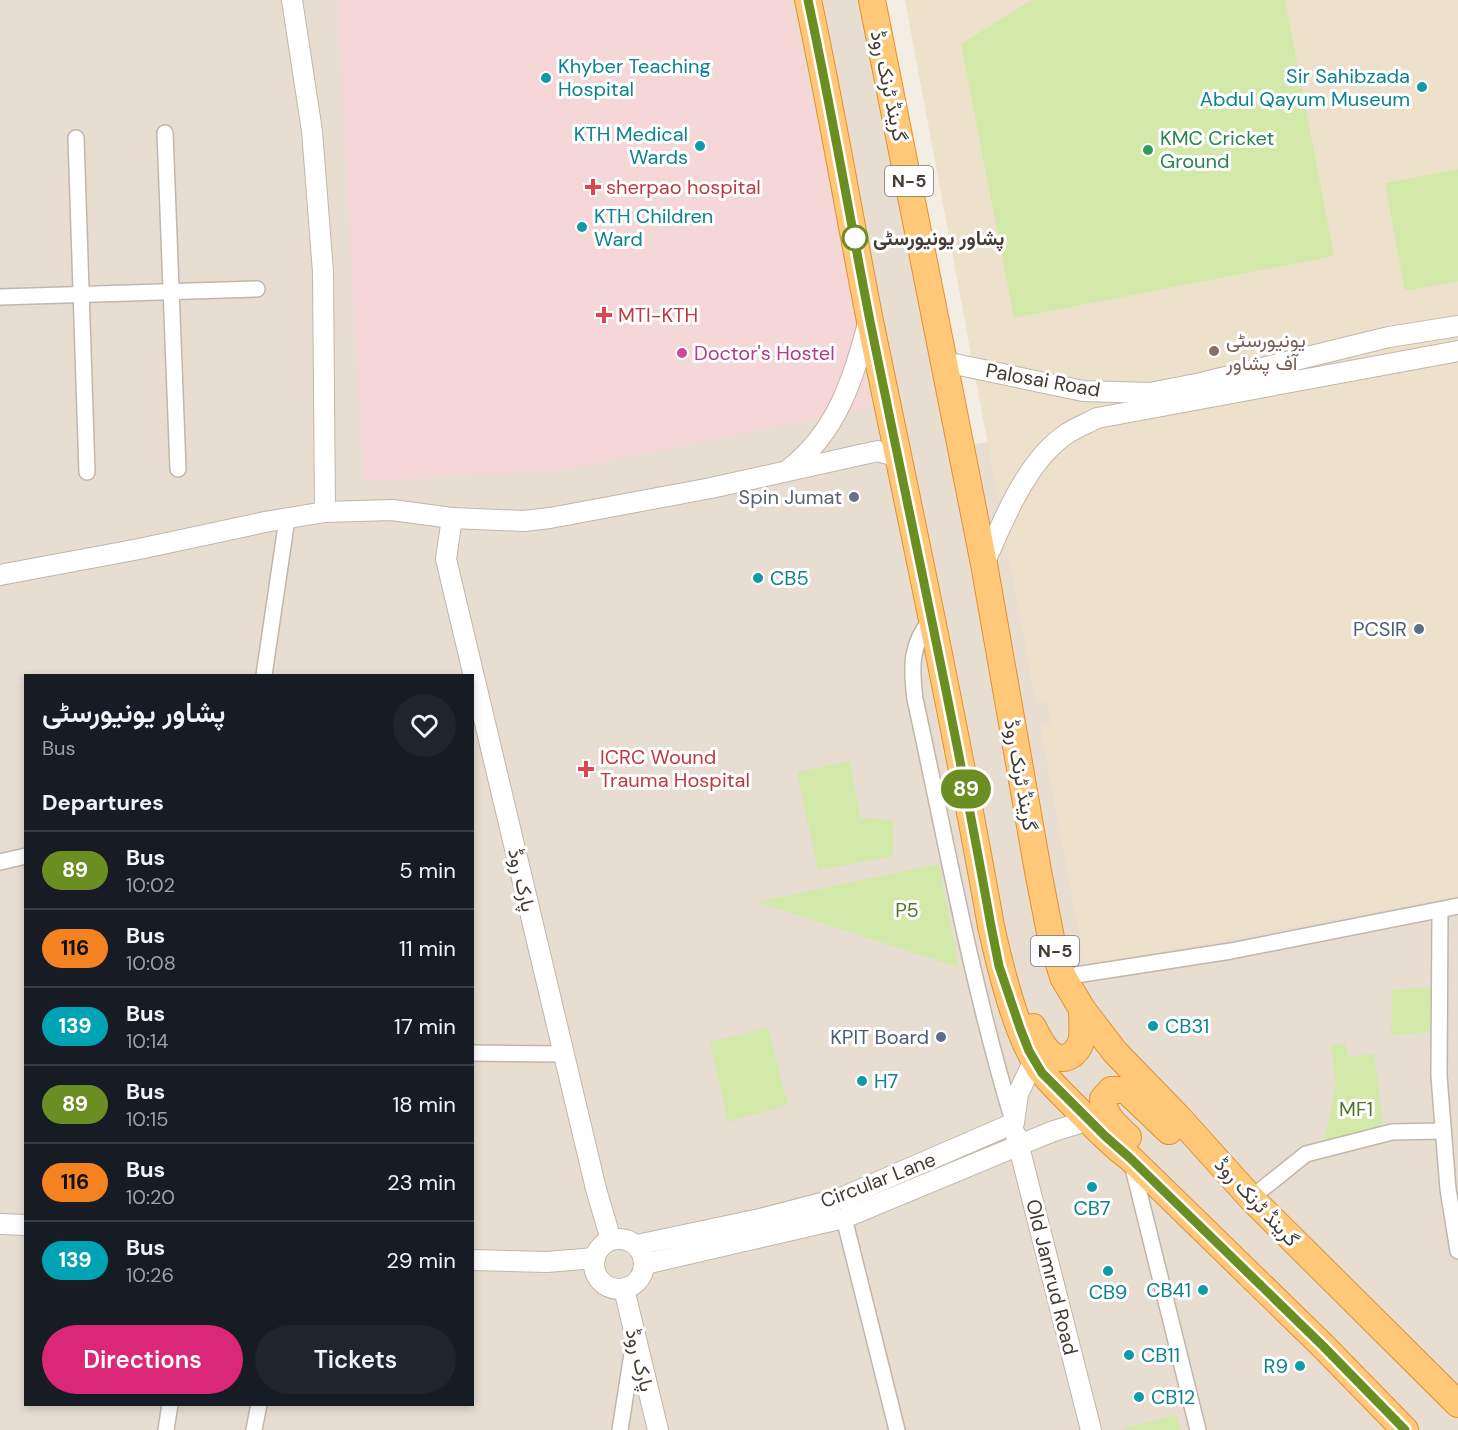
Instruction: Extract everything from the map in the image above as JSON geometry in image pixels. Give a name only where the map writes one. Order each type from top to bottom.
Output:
[{"type":"highway","points":[[808,0],[830,100],[870,318],[932,618],[999,966],[1033,1072]]},
{"type":"highway","name":"گرینڈ ٹرنک روڈ","points":[[872,0],[984,564],[1051,938],[1063,977],[1082,1009],[1115,1052],[1246,1192],[1458,1404]]},
{"type":"highway","points":[[1033,1072],[1075,1052],[1082,1039],[1082,1009]]},
{"type":"highway","points":[[1033,1072],[1042,1073],[1077,1122],[1130,1158],[1323,1346],[1405,1430]]},
{"type":"highway","points":[[1077,1122],[1103,1099],[1108,1091],[1126,1090],[1213,1173],[1246,1192]]},
{"type":"highway","points":[[1077,1122],[1106,1115],[1298,1304],[1323,1346]]},
{"type":"street","points":[[292,0],[312,131],[323,272],[325,512]]},
{"type":"street","points":[[165,133],[178,469]]},
{"type":"street","points":[[76,138],[87,472]]},
{"type":"street","points":[[0,297],[257,289]]},
{"type":"street","points":[[786,472],[814,447],[834,418],[854,375],[870,318]]},
{"type":"street","name":"Palosai Road","points":[[945,362],[1083,392],[1203,391],[1389,337],[1458,326]]},
{"type":"street","points":[[984,564],[1005,517],[1027,477],[1053,446],[1067,434],[1097,418],[1203,391],[1458,351]]},
{"type":"street","points":[[0,574],[325,512],[392,510],[452,518],[524,521],[711,488],[878,451],[891,455],[899,462]]},
{"type":"street","name":"پارک روڈ","points":[[452,518],[446,559],[473,674]]},
{"type":"street","points":[[264,674],[287,519]]},
{"type":"street","points":[[932,618],[921,632],[914,648],[912,674],[915,699],[964,936],[992,1050],[1014,1123]]},
{"type":"street","name":"پارک روڈ","points":[[474,677],[563,1054],[611,1240]]},
{"type":"street","points":[[0,862],[24,856]]},
{"type":"street","points":[[1063,977],[1231,951],[1458,906]]},
{"type":"street","points":[[1440,910],[1439,1076],[1448,1189],[1458,1251]]},
{"type":"street","points":[[474,1053],[563,1054]]},
{"type":"street","points":[[1014,1123],[1033,1072]]},
{"type":"street","points":[[645,1264],[844,1218],[1077,1122]]},
{"type":"street","name":"Old Jamrud Road","points":[[1014,1123],[1091,1430]]},
{"type":"street","name":"Circular Lane","points":[[637,1245],[760,1219],[841,1198],[1014,1123]]},
{"type":"street","points":[[1246,1192],[1306,1154],[1392,1132],[1443,1131]]},
{"type":"street","points":[[1130,1158],[1198,1430]]},
{"type":"street","points":[[844,1218],[897,1430]]},
{"type":"street","points":[[0,1224],[24,1224]]},
{"type":"street","points":[[624,1239],[637,1245],[645,1264],[637,1282],[624,1289],[611,1288],[601,1281],[595,1270],[595,1258],[601,1246],[611,1240],[624,1239]]},
{"type":"street","points":[[474,1260],[547,1262],[595,1258]]},
{"type":"street","name":"پارک روڈ","points":[[624,1289],[658,1430]]},
{"type":"street","points":[[620,1430],[635,1338]]},
{"type":"street","points":[[166,1430],[170,1406]]},
{"type":"street","points":[[254,1430],[259,1406]]},
{"type":"shaded area","points":[[0,0],[870,0],[960,447],[1458,355],[1458,1430],[0,1430]]},
{"type":"shaded area","name":"MTI-KTH","points":[[337,0],[790,0],[839,222],[870,408],[559,471],[430,477],[413,481],[412,478],[363,481]]},
{"type":"shaded area","name":"یونیورسٹی آف پشاور","points":[[905,0],[1458,0],[1458,896],[1085,966],[1040,726],[1051,723],[1046,702],[1036,703]]},
{"type":"green space","name":"KMC Cricket Ground","points":[[1032,0],[1285,0],[1334,256],[1014,318],[961,44]]},
{"type":"green space","points":[[1458,169],[1458,281],[1405,291],[1385,183]]},
{"type":"green space","points":[[850,761],[860,818],[893,820],[893,856],[818,870],[797,772]]},
{"type":"green space","name":"P5","points":[[939,864],[958,967],[757,902]]},
{"type":"green space","points":[[1431,987],[1430,1032],[1391,1035],[1392,990]]},
{"type":"green space","points":[[768,1028],[788,1105],[728,1122],[710,1042]]},
{"type":"green space","name":"MF1","points":[[1345,1043],[1348,1057],[1374,1054],[1384,1130],[1323,1144],[1336,1088],[1331,1045]]},
{"type":"green space","points":[[1176,1415],[1180,1430],[1120,1430]]},
{"type":"bus line","name":"89","points":[[808,0],[830,100],[870,318],[932,618],[999,966],[1029,1051],[1042,1073],[1307,1331],[1405,1430]]},
{"type":"place","name":"Khyber Teaching Hospital","points":[[546,78]]},
{"type":"place","name":"Sir Sahibzada Abdul Qayum Museum","points":[[1422,87]]},
{"type":"place","name":"KTH Medical Wards","points":[[700,146]]},
{"type":"place","name":"KMC Cricket Ground","points":[[1148,150]]},
{"type":"place","name":"sherpao hospital","points":[[593,187]]},
{"type":"place","name":"KTH Children Ward","points":[[582,227]]},
{"type":"place","name":"پشاور یونیورسٹی","points":[[855,238]]},
{"type":"place","name":"MTI-KTH","points":[[604,315]]},
{"type":"place","name":"یونیورسٹی آف پشاور","points":[[1214,351]]},
{"type":"place","name":"Doctor's Hostel","points":[[682,353]]},
{"type":"place","name":"Spin Jumat","points":[[854,497]]},
{"type":"place","name":"CB5","points":[[758,578]]},
{"type":"place","name":"PCSIR","points":[[1419,629]]},
{"type":"place","name":"ICRC Wound Trauma Hospital","points":[[586,769]]},
{"type":"place","name":"CB31","points":[[1153,1026]]},
{"type":"place","name":"KPIT Board","points":[[941,1037]]},
{"type":"place","name":"H7","points":[[862,1081]]},
{"type":"place","name":"CB7","points":[[1092,1187]]},
{"type":"place","name":"CB9","points":[[1108,1271]]},
{"type":"place","name":"CB41","points":[[1203,1290]]},
{"type":"place","name":"CB11","points":[[1129,1355]]},
{"type":"place","name":"R9","points":[[1300,1366]]},
{"type":"place","name":"CB12","points":[[1139,1397]]}]
